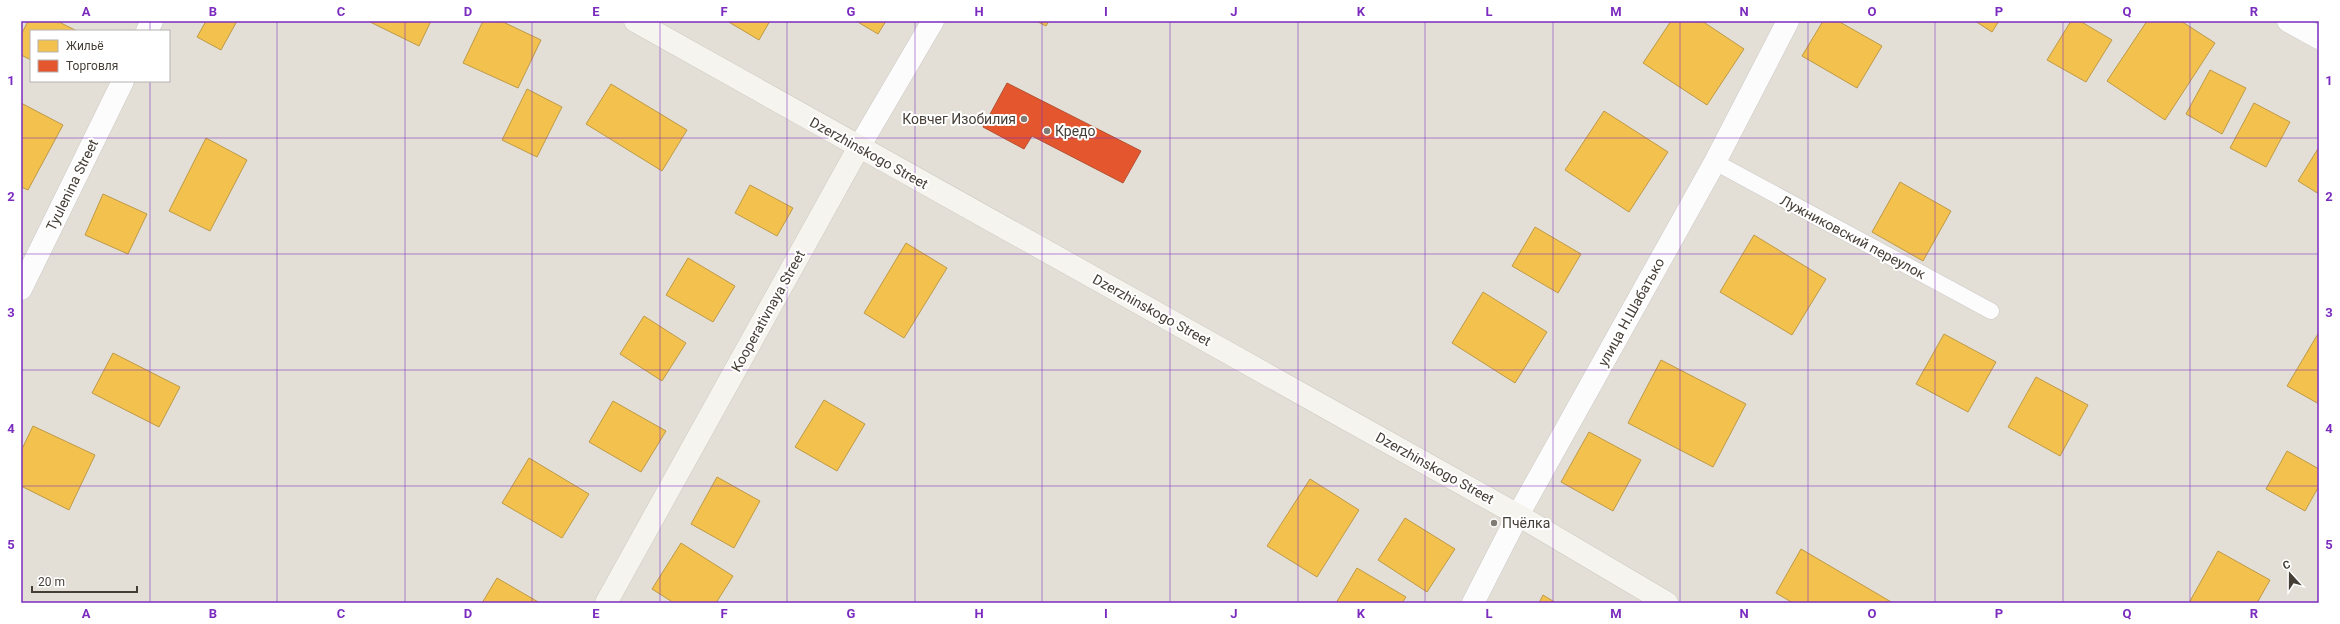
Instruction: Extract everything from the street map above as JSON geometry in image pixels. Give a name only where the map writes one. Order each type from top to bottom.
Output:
[{"type":"street","points":[[148,30],[152,21]]},
{"type":"street","name":"Dzerzhinskogo Street","points":[[635,21],[1518,514],[1667,603]]},
{"type":"street","name":"Kooperativnaya Street","points":[[606,603],[859,147],[933,21]]},
{"type":"street","name":"улица Н.Шабатько","points":[[1473,603],[1518,514],[1716,162],[1788,21]]},
{"type":"street","points":[[2288,21],[2319,38]]},
{"type":"street","name":"Tyulenina Street","points":[[21,289],[123,82]]},
{"type":"lane","name":"Лужниковский переулок","points":[[1716,162],[1991,311]]},
{"type":"shaded area","points":[[21,21],[2319,21],[2319,603],[21,603]]},
{"type":"building: Жильё","points":[[28,21],[57,21],[75,30],[30,30],[30,60],[21,55],[21,35]]},
{"type":"building: Жильё","points":[[206,21],[237,21],[221,50],[197,37]]},
{"type":"building: Жильё","points":[[368,21],[431,21],[419,46]]},
{"type":"building: Жильё","points":[[483,21],[501,21],[541,40],[518,88],[463,63]]},
{"type":"building: Жильё","points":[[727,21],[770,21],[759,40]]},
{"type":"building: Жильё","points":[[856,21],[886,21],[878,34]]},
{"type":"building: Жильё","points":[[1036,21],[1049,21],[1046,26]]},
{"type":"building: Жильё","points":[[1671,21],[1702,21],[1744,49],[1707,105],[1643,63]]},
{"type":"building: Жильё","points":[[1823,21],[1838,21],[1882,46],[1857,88],[1802,56]]},
{"type":"building: Жильё","points":[[1975,21],[1999,21],[1992,32]]},
{"type":"building: Жильё","points":[[2071,21],[2080,21],[2112,40],[2086,82],[2047,60]]},
{"type":"building: Жильё","points":[[2147,21],[2181,21],[2215,43],[2165,120],[2107,81]]},
{"type":"building: Жильё","points":[[2210,70],[2246,88],[2222,134],[2186,114]]},
{"type":"building: Жильё","points":[[611,84],[687,130],[662,171],[586,124]]},
{"type":"building: Жильё","points":[[527,89],[562,107],[537,157],[502,140]]},
{"type":"building: Жильё","points":[[21,103],[63,125],[28,190],[21,187]]},
{"type":"building: Жильё","points":[[2254,103],[2290,122],[2266,167],[2230,148]]},
{"type":"building: Жильё","points":[[1604,111],[1668,152],[1629,212],[1565,170]]},
{"type":"building: Жильё","points":[[206,138],[247,160],[210,231],[169,211]]},
{"type":"building: Жильё","points":[[2319,147],[2319,194],[2298,181]]},
{"type":"building: Жильё","points":[[1900,182],[1951,211],[1923,261],[1872,232]]},
{"type":"building: Жильё","points":[[750,185],[793,208],[777,236],[735,213]]},
{"type":"building: Жильё","points":[[103,194],[147,214],[128,254],[85,235]]},
{"type":"building: Жильё","points":[[1535,227],[1581,254],[1558,293],[1512,266]]},
{"type":"building: Жильё","points":[[1754,235],[1826,279],[1792,335],[1720,292]]},
{"type":"building: Жильё","points":[[906,243],[947,268],[904,338],[864,313]]},
{"type":"building: Жильё","points":[[688,258],[735,286],[713,322],[666,295]]},
{"type":"building: Жильё","points":[[1483,292],[1547,332],[1515,383],[1452,343]]},
{"type":"building: Жильё","points":[[644,316],[686,343],[662,381],[620,354]]},
{"type":"building: Жильё","points":[[2319,332],[2319,404],[2287,386]]},
{"type":"building: Жильё","points":[[1944,334],[1996,362],[1968,412],[1916,384]]},
{"type":"building: Жильё","points":[[113,353],[180,387],[159,427],[92,393]]},
{"type":"building: Жильё","points":[[1661,360],[1746,404],[1713,467],[1628,423]]},
{"type":"building: Жильё","points":[[2036,377],[2088,405],[2060,456],[2008,427]]},
{"type":"building: Жильё","points":[[824,400],[865,424],[837,471],[795,447]]},
{"type":"building: Жильё","points":[[613,401],[666,431],[641,472],[589,442]]},
{"type":"building: Жильё","points":[[33,426],[95,455],[69,510],[21,486],[21,451]]},
{"type":"building: Жильё","points":[[1589,432],[1641,460],[1613,511],[1561,482]]},
{"type":"building: Жильё","points":[[2287,451],[2319,469],[2319,486],[2305,511],[2266,489]]},
{"type":"building: Жильё","points":[[529,458],[589,494],[562,538],[502,503]]},
{"type":"building: Жильё","points":[[717,477],[760,501],[734,548],[691,524]]},
{"type":"building: Жильё","points":[[1310,479],[1359,510],[1317,577],[1267,546]]},
{"type":"building: Жильё","points":[[1405,518],[1455,549],[1427,592],[1378,560]]},
{"type":"building: Жильё","points":[[681,543],[733,576],[716,603],[674,603],[652,589]]},
{"type":"building: Жильё","points":[[1801,549],[1893,603],[1793,603],[1776,593]]},
{"type":"building: Жильё","points":[[2218,551],[2270,580],[2257,603],[2194,603],[2190,601]]},
{"type":"building: Жильё","points":[[1357,568],[1406,597],[1402,603],[1336,603]]},
{"type":"building: Жильё","points":[[497,578],[540,603],[482,603]]},
{"type":"building: Жильё","points":[[1543,595],[1556,603],[1539,603]]},
{"type":"building: Торговля","name":"Кредо","points":[[1007,83],[1141,151],[1123,183],[1032,136],[1024,149],[983,127]]},
{"type":"place","name":"Ковчег Изобилия","points":[[1024,119]]},
{"type":"place","name":"Кредо","points":[[1047,131]]},
{"type":"place","name":"Пчёлка","points":[[1494,523]]}]
